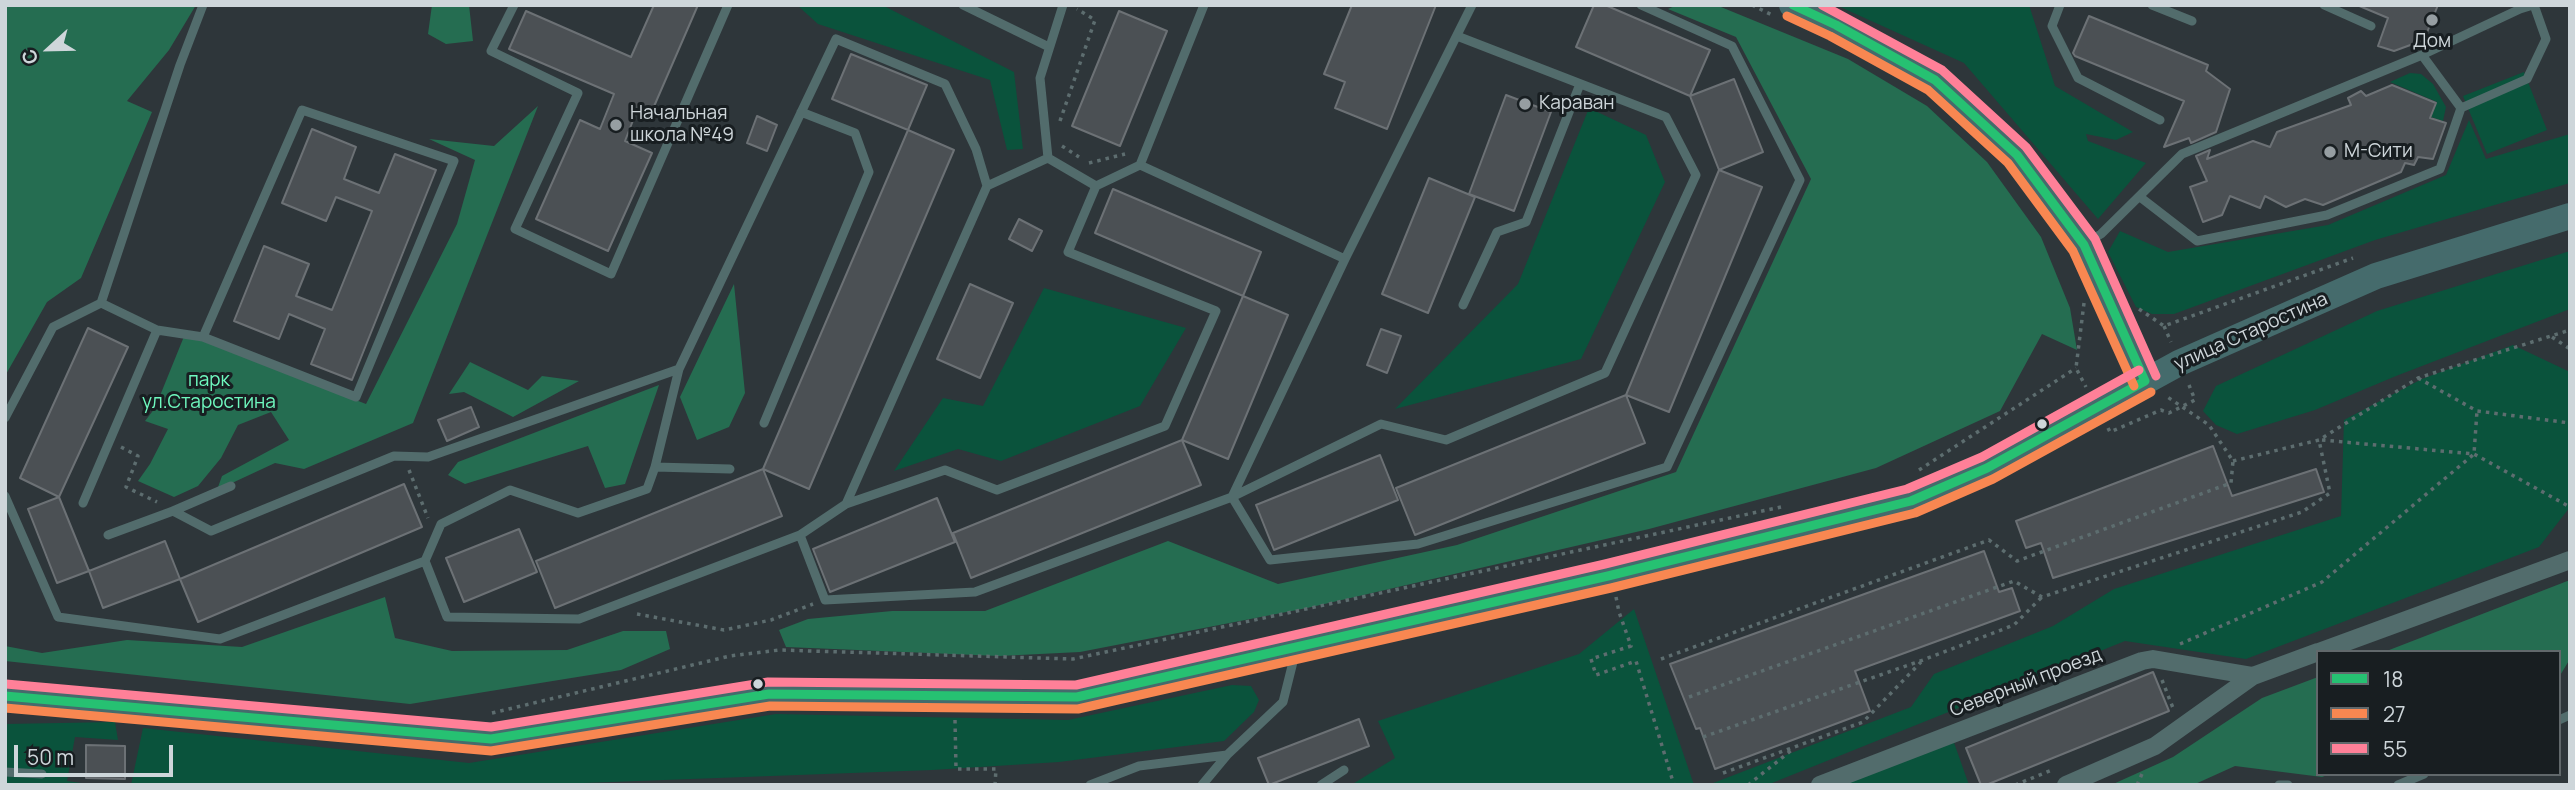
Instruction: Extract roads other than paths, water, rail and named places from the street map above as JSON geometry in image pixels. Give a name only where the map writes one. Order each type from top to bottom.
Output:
[{"type":"main road","points":[[1784,11],[1836,25],[1935,80],[2017,155],[2084,245],[2145,381]]},
{"type":"main road","name":"улица Старостина","points":[[5,696],[491,739],[769,694],[1077,697],[1608,576],[1912,501],[1987,468],[2192,358],[2376,276],[2570,216]]},
{"type":"street","name":"Северный проезд","points":[[2323,650],[2570,560]]},
{"type":"street","name":"Северный проезд","points":[[2066,785],[2155,746],[2253,676],[2316,653]]},
{"type":"street","name":"Северный проезд","points":[[1820,785],[2142,661],[2153,659],[2253,676]]},
{"type":"lane","points":[[5,418],[53,327],[101,303],[180,65],[204,5]]},
{"type":"lane","points":[[513,5],[491,51],[578,93],[515,229],[611,274],[728,5]]},
{"type":"lane","points":[[962,5],[1049,47]]},
{"type":"lane","points":[[1048,158],[1040,78],[1063,5]]},
{"type":"lane","points":[[846,504],[987,186],[976,149],[945,84],[836,39],[679,369],[647,489],[578,513],[510,490],[441,524],[425,561],[447,617],[579,619],[800,535],[846,504],[945,470],[997,490],[1164,426],[1216,312],[1068,252],[1096,186],[1140,165],[1205,5]]},
{"type":"lane","points":[[1232,497],[1345,259],[1472,5]]},
{"type":"lane","points":[[1232,497],[1270,560],[1418,544],[1667,467],[1800,180],[1732,46],[1641,5]]},
{"type":"lane","points":[[2060,5],[2052,26],[2078,78],[2160,120]]},
{"type":"lane","points":[[2152,5],[2192,21]]},
{"type":"lane","points":[[2324,5],[2371,26]]},
{"type":"lane","points":[[2084,245],[2101,234],[2182,154],[2422,55],[2534,5],[2546,39],[2527,79],[2461,108],[2441,169],[2327,215],[2197,241],[2140,197]]},
{"type":"lane","points":[[800,535],[825,600],[975,592],[1232,497],[1381,424],[1446,440],[1605,373],[1696,174],[1665,117],[1457,36]]},
{"type":"lane","points":[[2422,55],[2461,108]]},
{"type":"lane","points":[[1463,305],[1497,232],[1526,222],[1580,84]]},
{"type":"lane","points":[[101,303],[157,330],[203,337],[356,397],[454,161],[302,110],[203,337]]},
{"type":"lane","points":[[764,422],[870,172],[855,133],[802,112]]},
{"type":"lane","points":[[1048,158],[1096,186]]},
{"type":"lane","points":[[987,186],[1048,158]]},
{"type":"lane","points":[[1140,165],[1345,259]]},
{"type":"lane","points":[[83,503],[157,330]]},
{"type":"lane","points":[[173,511],[211,531],[394,456],[428,457],[679,369]]},
{"type":"lane","points":[[655,467],[730,469]]},
{"type":"lane","points":[[108,535],[231,486]]},
{"type":"lane","points":[[5,496],[58,617],[220,639],[425,561]]},
{"type":"lane","points":[[1202,785],[1227,755],[1283,702],[1297,649]]},
{"type":"lane","points":[[1090,785],[1139,765],[1227,755]]},
{"type":"lane","points":[[1321,785],[1344,769]]},
{"type":"lane","points":[[5,772],[42,774]]},
{"type":"lane","points":[[2398,785],[2419,776]]},
{"type":"lane","points":[[2279,785],[2288,785]]},
{"type":"place","name":"Дом","points":[[2432,20]]},
{"type":"place","name":"Караван","points":[[1525,104]]},
{"type":"place","name":"Начальная школа №49","points":[[616,125]]},
{"type":"place","name":"М-Сити","points":[[2330,152]]},
{"type":"park label","name":"парк ул.Старостина","points":[[209,392]]}]
